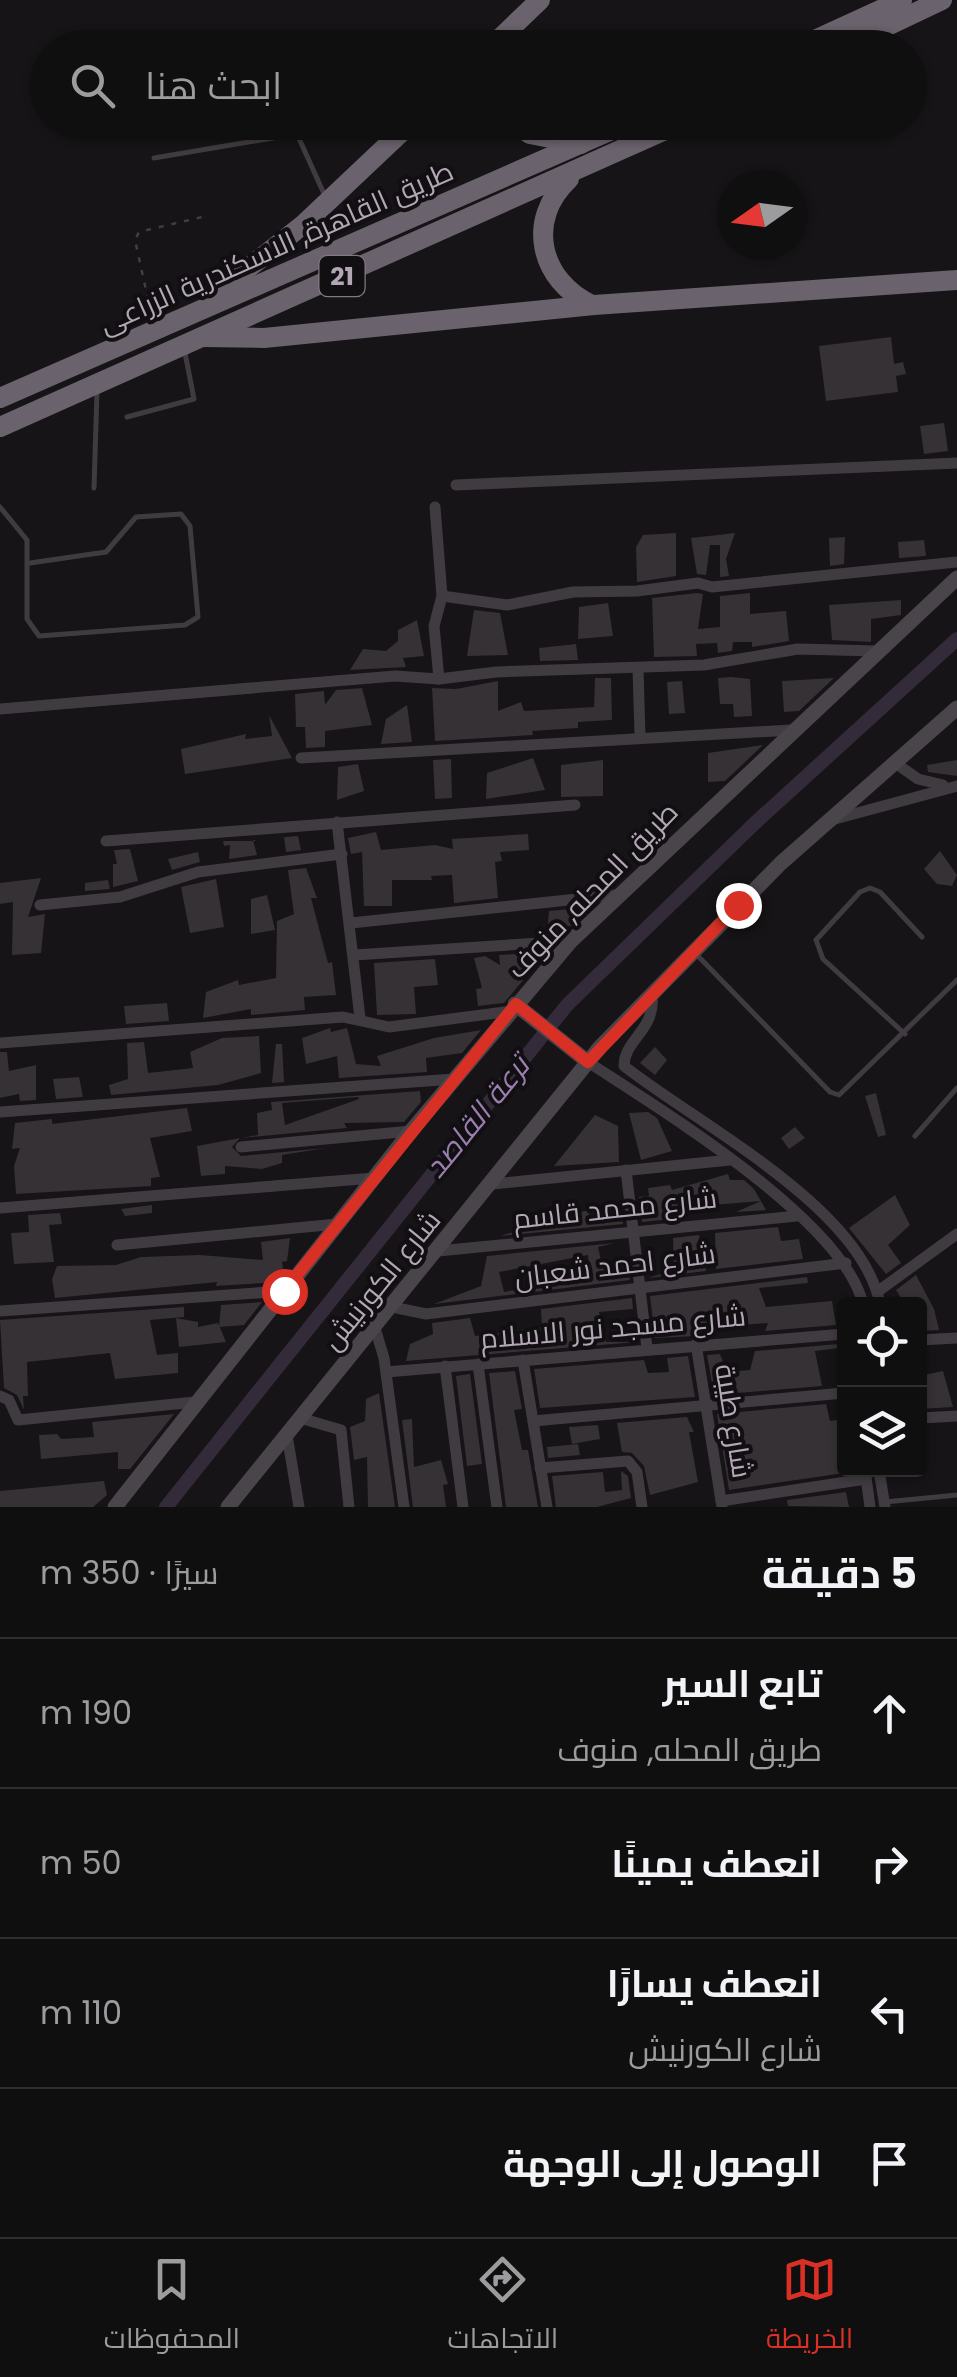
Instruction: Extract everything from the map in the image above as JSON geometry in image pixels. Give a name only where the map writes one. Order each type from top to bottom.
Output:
[{"type":"highway","points":[[837,30],[902,0]]},
{"type":"highway","points":[[879,30],[942,0]]},
{"type":"highway","points":[[511,30],[529,4]]},
{"type":"highway","points":[[180,318],[256,264],[393,140]]},
{"type":"highway","points":[[561,140],[581,144]]},
{"type":"highway","name":"طريق القاهرة, الاسكندرية الزراعى","points":[[0,398],[590,140]]},
{"type":"highway","name":"طريق القاهرة, الاسكندرية الزراعى","points":[[0,427],[644,140]]},
{"type":"highway","points":[[582,170],[553,196],[542,232],[550,270],[576,298],[594,306]]},
{"type":"highway","points":[[204,337],[264,338],[594,306],[957,280]]},
{"type":"main road","name":"طريق المحله, منوف","points":[[116,1507],[337,1224],[571,941],[615,895],[957,578]]},
{"type":"main road","name":"شارع الكورنيش","points":[[230,1506],[588,1062],[692,950],[826,822],[957,708]]},
{"type":"main road","points":[[514,1007],[588,1062]]},
{"type":"street","points":[[456,485],[957,463]]},
{"type":"street","points":[[436,507],[442,596],[434,610],[439,679]]},
{"type":"street","points":[[442,596],[507,605],[574,592],[637,592],[698,584],[712,587],[957,562]]},
{"type":"street","points":[[0,708],[395,676],[439,679],[496,672],[704,664],[798,650],[876,651]]},
{"type":"street","points":[[638,668],[640,736]]},
{"type":"street","points":[[301,758],[500,750],[640,736],[791,730]]},
{"type":"street","points":[[894,762],[918,780],[957,786]]},
{"type":"street","points":[[826,822],[957,786]]},
{"type":"street","points":[[106,841],[575,805]]},
{"type":"street","points":[[337,822],[360,1018]]},
{"type":"street","points":[[40,905],[120,897],[170,878],[227,867],[342,854]]},
{"type":"street","points":[[351,924],[615,895]]},
{"type":"street","points":[[354,955],[571,941]]},
{"type":"street","points":[[652,993],[651,1018],[624,1057],[624,1066],[726,1135],[794,1191],[850,1243],[877,1297]]},
{"type":"street","points":[[0,1043],[360,1018],[396,1027],[514,1007]]},
{"type":"street","points":[[588,1062],[730,1160],[797,1216],[846,1263],[860,1297]]},
{"type":"street","points":[[0,1112],[454,1079]]},
{"type":"street","points":[[241,1147],[411,1132]]},
{"type":"street","points":[[493,1184],[730,1160]]},
{"type":"street","points":[[626,1170],[647,1348]]},
{"type":"street","points":[[0,1208],[374,1178]]},
{"type":"street","name":"شارع محمد قاسم","points":[[438,1251],[797,1216]]},
{"type":"street","points":[[118,1245],[337,1224]]},
{"type":"street","points":[[879,1297],[957,1234]]},
{"type":"street","name":"شارع احمد شعبان","points":[[392,1307],[426,1314],[846,1263]]},
{"type":"street","points":[[0,1311],[284,1291]]},
{"type":"street","points":[[375,1328],[386,1372],[404,1507]]},
{"type":"street","name":"شارع مسجد نور الاسلام","points":[[386,1372],[837,1334]]},
{"type":"street","points":[[927,1340],[957,1338]]},
{"type":"street","name":"شارع طيبة","points":[[696,1344],[722,1504]]},
{"type":"street","points":[[522,1360],[547,1507]]},
{"type":"street","points":[[478,1364],[497,1507]]},
{"type":"street","points":[[445,1366],[463,1507]]},
{"type":"street","points":[[532,1421],[837,1394]]},
{"type":"street","points":[[0,1396],[8,1400],[18,1420],[195,1402]]},
{"type":"street","points":[[927,1418],[957,1416]]},
{"type":"street","points":[[300,1418],[341,1430],[349,1507]]},
{"type":"street","points":[[287,1435],[299,1507]]},
{"type":"street","points":[[540,1468],[619,1460],[632,1464],[642,1507]]},
{"type":"street","points":[[722,1504],[851,1477]]},
{"type":"street","points":[[865,1477],[870,1507]]},
{"type":"street","points":[[880,1477],[884,1505]]},
{"type":"lane","points":[[154,158],[261,140]]},
{"type":"lane","points":[[300,140],[328,203]]},
{"type":"lane","points":[[127,416],[194,399],[183,346]]},
{"type":"lane","points":[[94,488],[97,384]]},
{"type":"lane","points":[[0,507],[23,530],[30,562],[27,619],[39,636],[185,626],[198,617],[190,526],[181,514],[136,518],[106,552],[30,562]]},
{"type":"lane","points":[[905,1034],[818,953],[816,940],[860,892],[870,888],[880,892],[922,937]]},
{"type":"lane","points":[[692,950],[834,1094],[843,1094],[957,980]]},
{"type":"lane","points":[[915,1136],[956,1090]]},
{"type":"lane","points":[[884,1505],[957,1495]]},
{"type":"path","points":[[155,329],[135,240],[138,232],[202,217]]},
{"type":"building","points":[[891,337],[894,364],[903,362],[906,374],[896,376],[898,392],[826,401],[819,346]]},
{"type":"building","points":[[944,423],[948,451],[924,454],[920,426]]},
{"type":"building","points":[[676,533],[676,576],[637,582],[636,547],[643,535]]},
{"type":"building","points":[[735,533],[726,559],[729,576],[720,577],[720,545],[710,545],[706,575],[697,574],[691,538]]},
{"type":"building","points":[[845,537],[844,564],[830,566],[829,538]]},
{"type":"building","points":[[924,540],[926,556],[899,558],[898,542]]},
{"type":"building","points":[[750,593],[750,614],[786,611],[789,641],[752,647],[752,642],[733,642],[732,651],[718,653],[717,643],[696,644],[697,656],[654,657],[652,598],[703,594],[698,629],[720,627],[720,596]]},
{"type":"building","points":[[901,600],[901,615],[871,619],[871,642],[832,640],[829,605]]},
{"type":"building","points":[[608,603],[613,636],[578,639],[579,607]]},
{"type":"building","points":[[474,610],[500,613],[508,655],[467,656]]},
{"type":"building","points":[[417,620],[424,656],[403,658],[406,667],[350,670],[363,649],[386,651],[398,641],[398,630]]},
{"type":"building","points":[[576,644],[578,660],[540,661],[539,648]]},
{"type":"building","points":[[595,678],[611,678],[612,720],[578,722],[578,728],[532,731],[533,735],[435,741],[432,688],[456,689],[498,681],[498,711],[521,702],[524,711],[594,707]]},
{"type":"building","points":[[718,678],[750,679],[752,716],[734,717],[733,704],[720,704]]},
{"type":"building","points":[[834,678],[799,711],[784,712],[782,681]]},
{"type":"building","points":[[682,681],[685,713],[669,714],[667,682]]},
{"type":"building","points":[[362,688],[372,725],[325,731],[325,747],[306,748],[305,727],[296,727],[295,694],[324,691],[325,705],[336,690]]},
{"type":"building","points":[[407,705],[412,742],[381,744],[386,719]]},
{"type":"building","points":[[269,715],[292,758],[185,774],[181,749],[246,734],[245,739],[272,736]]},
{"type":"building","points":[[763,745],[725,781],[708,782],[708,753]]},
{"type":"building","points":[[533,758],[545,790],[486,799],[487,773]]},
{"type":"building","points":[[451,759],[452,798],[435,799],[433,760]]},
{"type":"building","points":[[603,760],[603,796],[561,797],[561,765]]},
{"type":"building","points":[[957,760],[957,776],[928,772],[927,765]]},
{"type":"building","points":[[358,764],[364,791],[337,800],[338,767]]},
{"type":"building","points":[[376,832],[381,850],[435,845],[453,849],[452,839],[528,834],[529,850],[500,852],[502,861],[495,862],[498,898],[454,903],[452,875],[431,876],[432,880],[392,880],[392,906],[364,906],[362,852],[351,854],[348,838]]},
{"type":"building","points":[[298,836],[301,850],[286,852],[284,837]]},
{"type":"building","points":[[253,840],[257,855],[229,859],[230,845],[224,846],[223,841]]},
{"type":"building","points":[[130,849],[138,881],[113,887],[113,864],[117,864],[114,850]]},
{"type":"building","points":[[940,851],[957,875],[952,886],[937,884],[924,869]]},
{"type":"building","points":[[198,852],[200,862],[172,870],[168,859]]},
{"type":"building","points":[[306,868],[317,898],[311,898],[328,963],[332,962],[336,995],[304,997],[305,1010],[251,1015],[251,1009],[203,1018],[206,992],[238,980],[239,985],[276,978],[277,921],[294,914],[288,870]]},
{"type":"building","points":[[41,878],[28,917],[45,914],[41,953],[12,955],[13,902],[0,904],[0,883]]},
{"type":"building","points":[[216,879],[224,927],[190,933],[181,887]]},
{"type":"building","points":[[108,880],[110,889],[85,891],[85,883]]},
{"type":"building","points":[[267,895],[275,930],[251,934],[251,899]]},
{"type":"building","points":[[591,907],[571,926],[556,926],[558,932],[547,933],[549,911]]},
{"type":"building","points":[[547,952],[541,959],[528,956],[523,960],[525,978],[504,1003],[478,1006],[476,989],[482,988],[474,958],[485,956],[500,965],[499,955]]},
{"type":"building","points":[[435,959],[438,985],[414,987],[416,1014],[377,1015],[374,963]]},
{"type":"building","points":[[167,1003],[169,1021],[126,1024],[124,1006]]},
{"type":"building","points":[[330,1028],[331,1032],[347,1028],[356,1064],[381,1066],[377,1056],[434,1038],[481,1030],[462,1053],[426,1058],[427,1072],[339,1078],[337,1056],[306,1064],[302,1038]]},
{"type":"building","points":[[259,1036],[261,1073],[218,1085],[111,1095],[109,1085],[128,1079],[127,1043],[144,1042],[148,1073],[193,1068],[190,1052],[222,1038]]},
{"type":"building","points":[[276,1044],[282,1044],[284,1082],[299,1081],[272,1083]]},
{"type":"building","points":[[655,1047],[667,1060],[655,1075],[640,1063]]},
{"type":"building","points":[[0,1052],[7,1052],[9,1071],[36,1065],[36,1100],[20,1101],[19,1094],[0,1098]]},
{"type":"building","points":[[79,1077],[83,1097],[56,1099],[53,1079]]},
{"type":"building","points":[[420,1091],[421,1102],[404,1122],[344,1123],[347,1128],[241,1138],[258,1135],[257,1113],[272,1110],[271,1102]],"holes":[[[359,1099],[285,1125],[282,1103]]]},
{"type":"building","points":[[876,1093],[886,1135],[878,1137],[865,1096]]},
{"type":"building","points":[[187,1108],[192,1131],[150,1138],[160,1177],[151,1178],[151,1186],[16,1194],[14,1166],[20,1148],[12,1149],[15,1123],[52,1119],[52,1124]]},
{"type":"building","points":[[648,1112],[657,1118],[672,1151],[641,1160],[629,1113]]},
{"type":"building","points":[[595,1115],[618,1126],[619,1162],[554,1166]]},
{"type":"building","points":[[795,1127],[805,1138],[789,1149],[781,1138]]},
{"type":"building","points":[[240,1138],[232,1147],[241,1156],[326,1148],[282,1155],[282,1163],[262,1169],[225,1166],[225,1174],[201,1176],[197,1146]]},
{"type":"building","points":[[728,1174],[730,1180],[744,1180],[761,1201],[678,1208],[681,1218],[642,1222],[639,1197],[649,1196],[648,1188],[670,1185],[672,1190]]},
{"type":"building","points":[[895,1195],[910,1225],[888,1245],[901,1263],[886,1274],[849,1228]]},
{"type":"building","points":[[761,1201],[766,1210],[736,1212]]},
{"type":"building","points":[[152,1205],[152,1213],[125,1216],[121,1209]]},
{"type":"building","points":[[588,1210],[589,1215],[621,1211],[623,1224],[500,1236]]},
{"type":"building","points":[[60,1213],[62,1224],[49,1225],[54,1262],[14,1264],[11,1233],[29,1232],[28,1215]]},
{"type":"building","points":[[778,1227],[781,1241],[799,1239],[803,1259],[716,1269],[715,1233]]},
{"type":"building","points":[[699,1235],[706,1271],[648,1278],[674,1270],[673,1238]]},
{"type":"building","points":[[290,1238],[287,1261],[282,1262],[284,1274],[278,1282],[216,1286],[217,1282],[55,1298],[52,1279],[57,1266],[116,1265],[141,1257],[200,1255],[263,1260],[261,1242]]},
{"type":"building","points":[[615,1243],[598,1247],[602,1265],[627,1262],[630,1280],[434,1304],[481,1286],[487,1256]],"holes":[[[588,1255],[590,1276],[504,1292],[499,1272]]]},
{"type":"building","points":[[916,1275],[934,1309],[939,1330],[927,1331],[927,1297],[900,1297],[896,1290]]},
{"type":"building","points":[[807,1277],[808,1283],[759,1288],[766,1307],[832,1301],[836,1325],[765,1331],[768,1323],[715,1327],[716,1335],[655,1338],[650,1296]]},
{"type":"building","points":[[632,1298],[633,1309],[599,1312],[606,1342],[637,1342],[406,1361],[410,1344],[433,1334],[432,1323],[470,1318],[475,1336],[542,1327],[541,1309]]},
{"type":"building","points":[[262,1302],[244,1325],[219,1327],[221,1305]]},
{"type":"building","points":[[184,1307],[184,1317],[150,1320],[157,1355],[178,1353],[178,1373],[115,1379],[110,1353],[27,1362],[28,1396],[23,1396],[24,1410],[17,1395],[4,1388],[0,1320]]},
{"type":"building","points":[[176,1318],[198,1322],[198,1327],[218,1323],[226,1342],[179,1347]]},
{"type":"building","points":[[837,1344],[837,1348],[815,1351],[822,1386],[714,1395],[707,1355],[720,1354],[727,1372],[750,1370],[755,1351]]},
{"type":"building","points":[[688,1356],[695,1397],[540,1408],[534,1369],[644,1360],[648,1373],[669,1372],[667,1358]]},
{"type":"building","points":[[515,1371],[522,1409],[514,1410],[522,1450],[528,1450],[538,1507],[506,1507],[489,1373]]},
{"type":"building","points":[[943,1371],[953,1407],[927,1409],[927,1374]]},
{"type":"building","points":[[470,1374],[482,1464],[467,1466],[456,1376]]},
{"type":"building","points":[[379,1393],[395,1507],[368,1507],[367,1457],[354,1460],[350,1427],[365,1421],[366,1399]]},
{"type":"building","points":[[826,1404],[830,1421],[837,1420],[837,1474],[729,1490],[717,1414]]},
{"type":"building","points":[[174,1414],[130,1469],[118,1469],[118,1452],[41,1459],[39,1435],[57,1434],[61,1439],[94,1437],[92,1422]]},
{"type":"building","points":[[687,1417],[694,1432],[689,1432],[698,1482],[650,1495],[644,1466],[632,1453],[622,1452],[617,1423]]},
{"type":"building","points":[[412,1419],[414,1467],[441,1460],[448,1484],[443,1485],[446,1507],[413,1507],[402,1420]]},
{"type":"building","points":[[598,1425],[600,1439],[572,1444],[569,1427]]},
{"type":"building","points":[[578,1444],[580,1455],[548,1458],[547,1447]]},
{"type":"building","points":[[621,1471],[628,1476],[631,1498],[597,1507],[556,1507],[552,1476],[603,1472],[605,1492],[622,1490]]},
{"type":"building","points":[[104,1481],[107,1495],[93,1507],[0,1507],[0,1491]]},
{"type":"building","points":[[846,1492],[849,1507],[788,1506],[787,1500]]},
{"type":"waterway","name":"ترعة القاصد","points":[[166,1507],[567,1005],[755,823],[957,639]]},
{"type":"route","points":[[284,1291],[516,1004],[588,1062],[738,905]]}]
